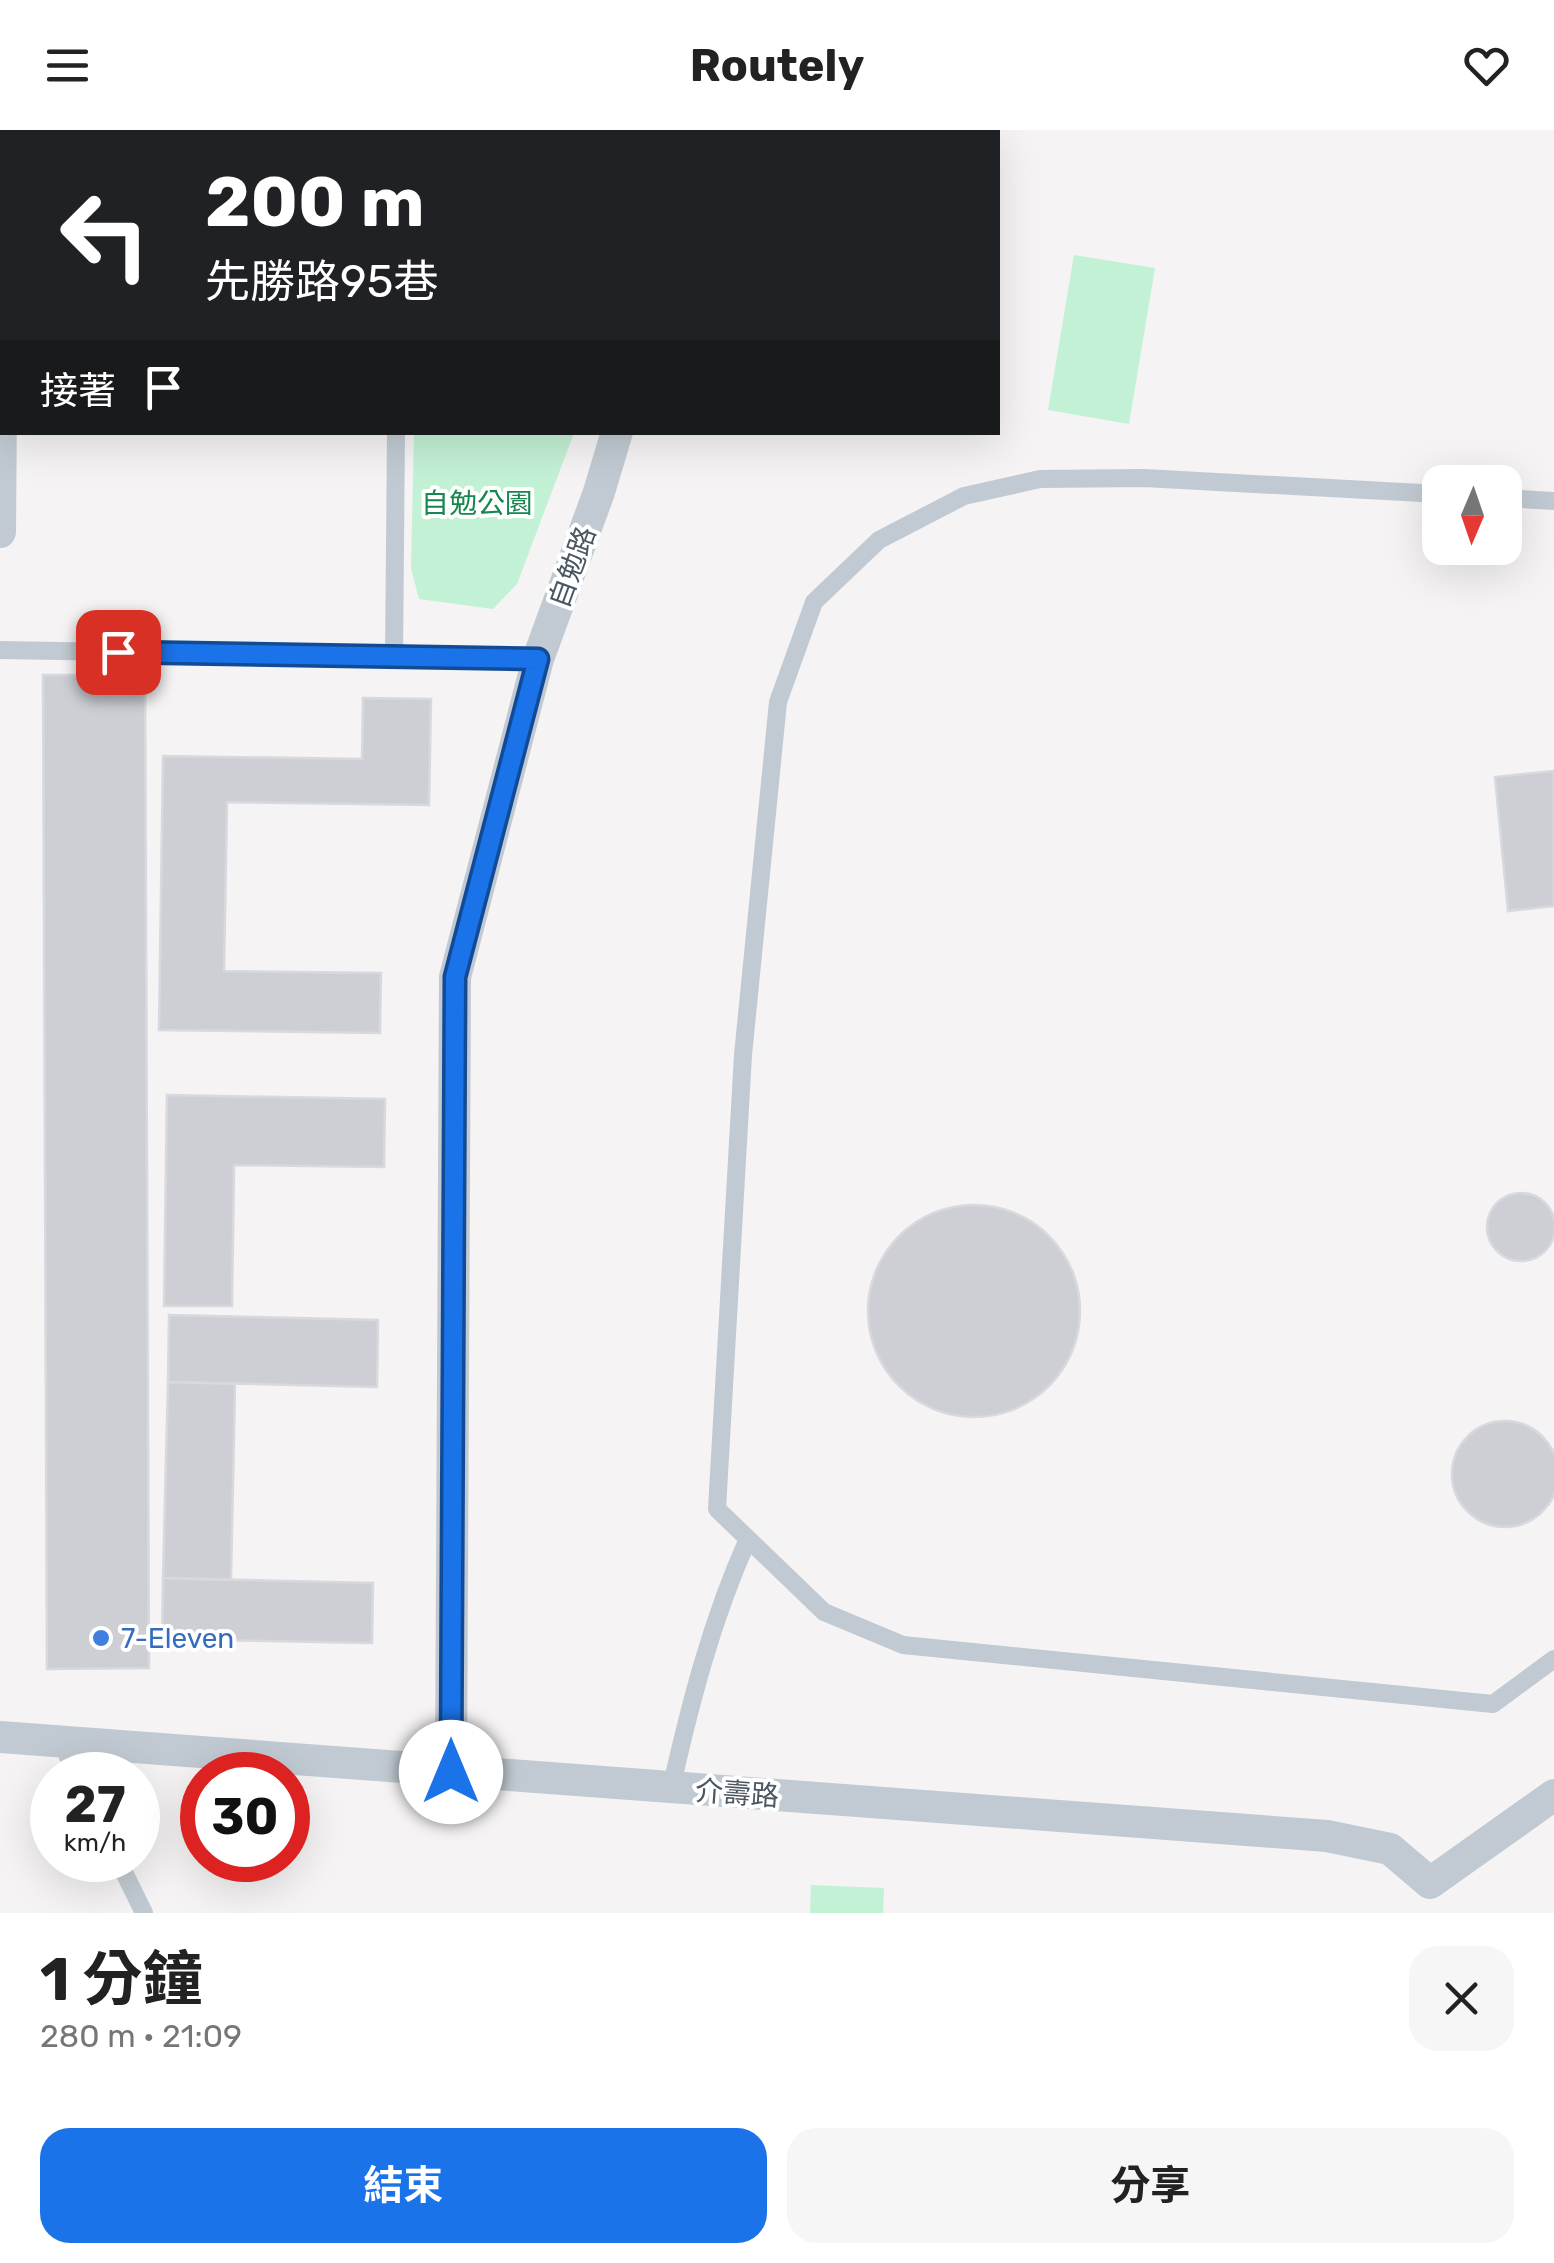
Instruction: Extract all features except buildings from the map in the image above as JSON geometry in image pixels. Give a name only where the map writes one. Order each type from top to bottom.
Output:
[{"type":"street","points":[[0,435],[0,532]]},
{"type":"street","name":"自勉路","points":[[451,1772],[455,977],[538,659],[616,435]]},
{"type":"street","name":"介壽路","points":[[0,1737],[1327,1836],[1390,1848],[1428,1898]]},
{"type":"street","points":[[1428,1898],[1554,1794]]},
{"type":"lane","points":[[394,657],[396,435]]},
{"type":"lane","points":[[1422,493],[1144,478],[1040,479],[964,496],[879,540],[814,602],[778,702],[743,1055],[718,1508],[824,1612],[904,1644],[1494,1704],[1554,1659]]},
{"type":"lane","points":[[1522,499],[1554,501]]},
{"type":"lane","points":[[0,650],[538,659]]},
{"type":"lane","points":[[671,1789],[688,1714],[729,1582],[748,1539]]},
{"type":"lane","points":[[61,1742],[66,1752]]},
{"type":"lane","points":[[129,1882],[144,1913]]},
{"type":"green space","points":[[1074,255],[1155,268],[1129,424],[1048,410]]},
{"type":"green space","name":"自勉公園","points":[[414,435],[573,435],[517,584],[493,609],[419,599],[411,568]]},
{"type":"green space","points":[[811,1885],[884,1888],[883,1913],[810,1913]]},
{"type":"place","name":"7-Eleven","points":[[101,1638]]},
{"type":"route","points":[[118,652],[538,659],[455,977],[451,1772]]}]
